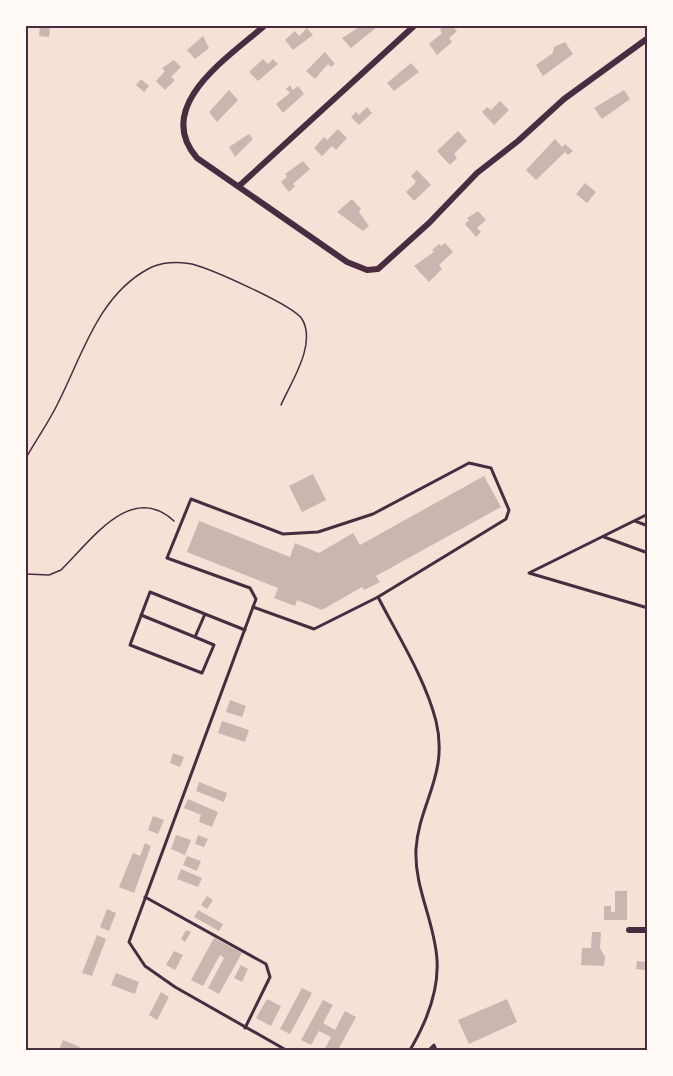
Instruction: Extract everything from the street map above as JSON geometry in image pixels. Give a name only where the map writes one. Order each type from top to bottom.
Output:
[{"type":"street","points":[[264,26],[198,86],[182,118],[183,136],[197,158],[347,262],[367,270],[378,269],[429,223],[477,172],[518,141],[564,99],[648,38]]},
{"type":"street","points":[[239,186],[414,26]]},
{"type":"street","points":[[629,930],[648,930]]},
{"type":"lane","points":[[253,607],[314,629],[378,597],[506,519],[509,510],[491,468],[469,463],[373,514],[318,532],[283,534],[191,499],[167,558],[250,588],[256,599],[253,607],[245,630],[145,897],[129,942],[145,966],[202,1004],[286,1050]]},
{"type":"lane","points":[[648,514],[529,573],[648,609]]},
{"type":"lane","points":[[634,521],[648,526]]},
{"type":"lane","points":[[603,537],[648,553]]},
{"type":"lane","points":[[141,615],[214,645],[202,673],[130,645],[141,615],[150,592],[245,630]]},
{"type":"lane","points":[[378,597],[428,699],[436,721],[438,742],[438,766],[433,790],[419,829],[415,870],[437,960],[433,998],[428,1014],[410,1050]]},
{"type":"lane","points":[[195,637],[205,614]]},
{"type":"lane","points":[[145,897],[266,964],[270,977],[245,1028]]},
{"type":"lane","points":[[429,1050],[434,1045],[436,1050]]},
{"type":"path","points":[[26,458],[57,404],[89,334],[115,296],[148,269],[166,263],[192,264],[288,305],[302,319],[306,339],[302,359],[281,405]]},
{"type":"path","points":[[26,574],[49,575],[61,570],[122,512],[144,506],[163,511],[179,526]]},
{"type":"building","points":[[40,26],[50,27],[49,37],[39,36]]},
{"type":"building","points":[[361,26],[377,27],[351,48],[342,38]]},
{"type":"building","points":[[444,26],[452,26],[457,31],[449,38],[452,42],[437,55],[429,44],[442,33],[440,29]]},
{"type":"building","points":[[307,28],[313,35],[293,50],[285,40],[295,31],[299,36]]},
{"type":"building","points":[[203,36],[209,48],[195,59],[187,50]]},
{"type":"building","points":[[565,42],[573,54],[543,76],[536,65],[553,53],[554,47]]},
{"type":"building","points":[[325,52],[335,64],[331,67],[328,64],[315,79],[306,71]]},
{"type":"building","points":[[263,59],[268,64],[273,59],[278,64],[258,81],[249,72]]},
{"type":"building","points":[[174,60],[181,67],[171,77],[175,80],[165,90],[156,81],[165,71],[162,68]]},
{"type":"building","points":[[411,63],[419,72],[394,91],[387,83]]},
{"type":"building","points":[[141,79],[149,86],[144,92],[136,85]]},
{"type":"building","points":[[290,85],[293,90],[298,86],[304,94],[283,113],[276,104],[290,93],[286,89]]},
{"type":"building","points":[[229,90],[238,100],[217,122],[209,112]]},
{"type":"building","points":[[624,90],[630,99],[602,119],[594,108]]},
{"type":"building","points":[[500,101],[509,110],[494,125],[482,112],[487,107],[491,110]]},
{"type":"building","points":[[367,107],[372,113],[359,125],[351,117],[356,112],[359,115]]},
{"type":"building","points":[[338,129],[347,138],[336,150],[332,146],[322,156],[314,148],[324,137],[327,140]]},
{"type":"building","points":[[458,131],[467,141],[454,154],[457,158],[450,165],[437,151]]},
{"type":"building","points":[[249,134],[253,139],[235,157],[229,147]]},
{"type":"building","points":[[555,139],[562,147],[565,144],[573,151],[568,155],[565,152],[536,180],[526,170]]},
{"type":"building","points":[[303,161],[310,169],[293,184],[295,186],[289,192],[281,182],[287,177],[285,174]]},
{"type":"building","points":[[417,170],[431,185],[414,201],[406,192],[416,182],[411,176]]},
{"type":"building","points":[[585,183],[596,192],[587,203],[576,194]]},
{"type":"building","points":[[352,199],[361,209],[359,212],[369,226],[363,231],[337,212]]},
{"type":"building","points":[[478,211],[486,220],[477,228],[481,232],[476,237],[465,224],[469,220],[467,218]]},
{"type":"building","points":[[445,243],[453,252],[439,265],[442,269],[429,282],[414,266],[434,252],[432,250],[439,244],[441,246]]},
{"type":"building","points":[[313,474],[326,500],[302,512],[289,486]]},
{"type":"building","points":[[484,476],[501,507],[376,576],[380,582],[364,590],[362,587],[322,610],[297,600],[295,606],[274,598],[278,588],[187,552],[199,521],[290,557],[295,543],[319,553],[353,533],[360,545]]},
{"type":"building","points":[[230,700],[246,706],[242,717],[226,712]]},
{"type":"building","points":[[222,721],[249,730],[245,742],[218,733]]},
{"type":"building","points":[[173,753],[184,757],[180,767],[170,763]]},
{"type":"building","points":[[199,782],[227,793],[224,802],[196,791]]},
{"type":"building","points":[[188,799],[218,812],[212,827],[199,822],[201,815],[184,808]]},
{"type":"building","points":[[153,816],[164,820],[158,834],[148,830]]},
{"type":"building","points":[[176,835],[191,840],[185,855],[171,849]]},
{"type":"building","points":[[198,835],[208,839],[204,847],[195,844]]},
{"type":"building","points":[[145,843],[151,846],[134,893],[119,887],[133,853],[140,856]]},
{"type":"building","points":[[187,856],[201,861],[197,871],[183,865]]},
{"type":"building","points":[[181,869],[202,878],[198,887],[177,879]]},
{"type":"building","points":[[615,891],[627,891],[627,920],[604,920],[604,906],[611,906],[611,912],[615,912]]},
{"type":"building","points":[[207,896],[213,900],[207,909],[201,905]]},
{"type":"building","points":[[107,909],[116,913],[109,931],[100,927]]},
{"type":"building","points":[[198,910],[223,924],[219,931],[194,917]]},
{"type":"building","points":[[186,930],[191,932],[185,942],[181,939]]},
{"type":"building","points":[[592,932],[601,932],[600,948],[605,957],[604,966],[581,965],[582,948],[591,948]]},
{"type":"building","points":[[97,935],[106,939],[92,976],[82,973]]},
{"type":"building","points":[[214,938],[242,953],[219,994],[208,988],[224,958],[220,955],[203,986],[191,980]]},
{"type":"building","points":[[174,951],[183,955],[175,970],[166,965]]},
{"type":"building","points":[[637,961],[646,962],[645,970],[636,969]]},
{"type":"building","points":[[241,965],[248,969],[242,982],[234,978]]},
{"type":"building","points":[[116,973],[139,982],[135,994],[111,985]]},
{"type":"building","points":[[302,988],[312,993],[290,1034],[280,1029]]},
{"type":"building","points":[[161,992],[169,997],[157,1020],[149,1015]]},
{"type":"building","points":[[267,999],[281,1006],[271,1026],[256,1018]]},
{"type":"building","points":[[507,999],[517,1022],[469,1044],[458,1020]]},
{"type":"building","points":[[323,1000],[333,1005],[323,1023],[335,1030],[345,1011],[356,1017],[338,1050],[324,1050],[331,1037],[319,1031],[311,1045],[301,1040]]},
{"type":"building","points":[[63,1040],[80,1047],[78,1050],[59,1050]]}]
